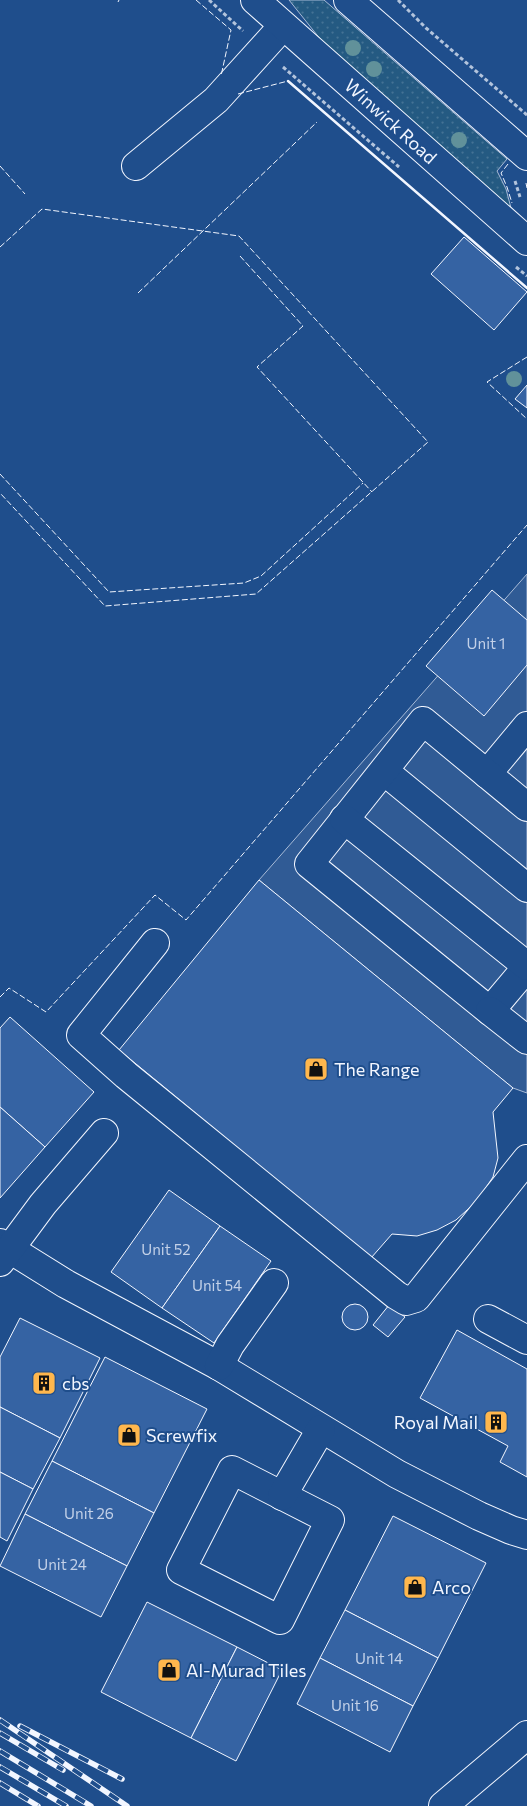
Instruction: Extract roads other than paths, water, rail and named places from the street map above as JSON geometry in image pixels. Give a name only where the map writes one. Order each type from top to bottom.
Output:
[{"type":"main road","name":"Winwick Road","points":[[255,0],[527,240]]},
{"type":"main road","points":[[348,0],[527,156]]},
{"type":"main road","points":[[136,166],[216,100],[283,26]]},
{"type":"main road","points":[[527,807],[422,721],[309,864],[527,1040]]},
{"type":"main road","points":[[487,774],[527,726]]},
{"type":"main road","points":[[384,771],[527,888]]},
{"type":"main road","points":[[344,819],[527,967],[490,1011]]},
{"type":"main road","points":[[155,943],[80,1035],[126,1075],[396,1295],[406,1301],[416,1298],[527,1159]]},
{"type":"main road","points":[[104,1134],[3,1251],[219,1366],[397,1474],[470,1512],[527,1535]]},
{"type":"main road","points":[[219,1366],[230,1345],[274,1283]]},
{"type":"main road","points":[[488,1319],[527,1340]]},
{"type":"main road","points":[[282,1496],[321,1429]]},
{"type":"main road","points":[[232,1470],[282,1496],[330,1520],[280,1620],[181,1570],[232,1470]]},
{"type":"main road","points":[[443,1806],[527,1735]]},
{"type":"railway","points":[[0,1720],[127,1806]]},
{"type":"railway","points":[[20,1726],[122,1779]]},
{"type":"railway","points":[[0,1733],[63,1770]]},
{"type":"railway","points":[[0,1751],[91,1806]]},
{"type":"railway","points":[[0,1767],[66,1806]]},
{"type":"railway","points":[[0,1783],[38,1806]]},
{"type":"place","name":"The Range","points":[[316,1069]]},
{"type":"place","name":"cbs","points":[[44,1383]]},
{"type":"place","name":"Royal Mail","points":[[496,1422]]},
{"type":"place","name":"Screwfix","points":[[129,1435]]},
{"type":"place","name":"Arco","points":[[415,1587]]},
{"type":"place","name":"Al-Murad Tiles","points":[[169,1670]]}]
